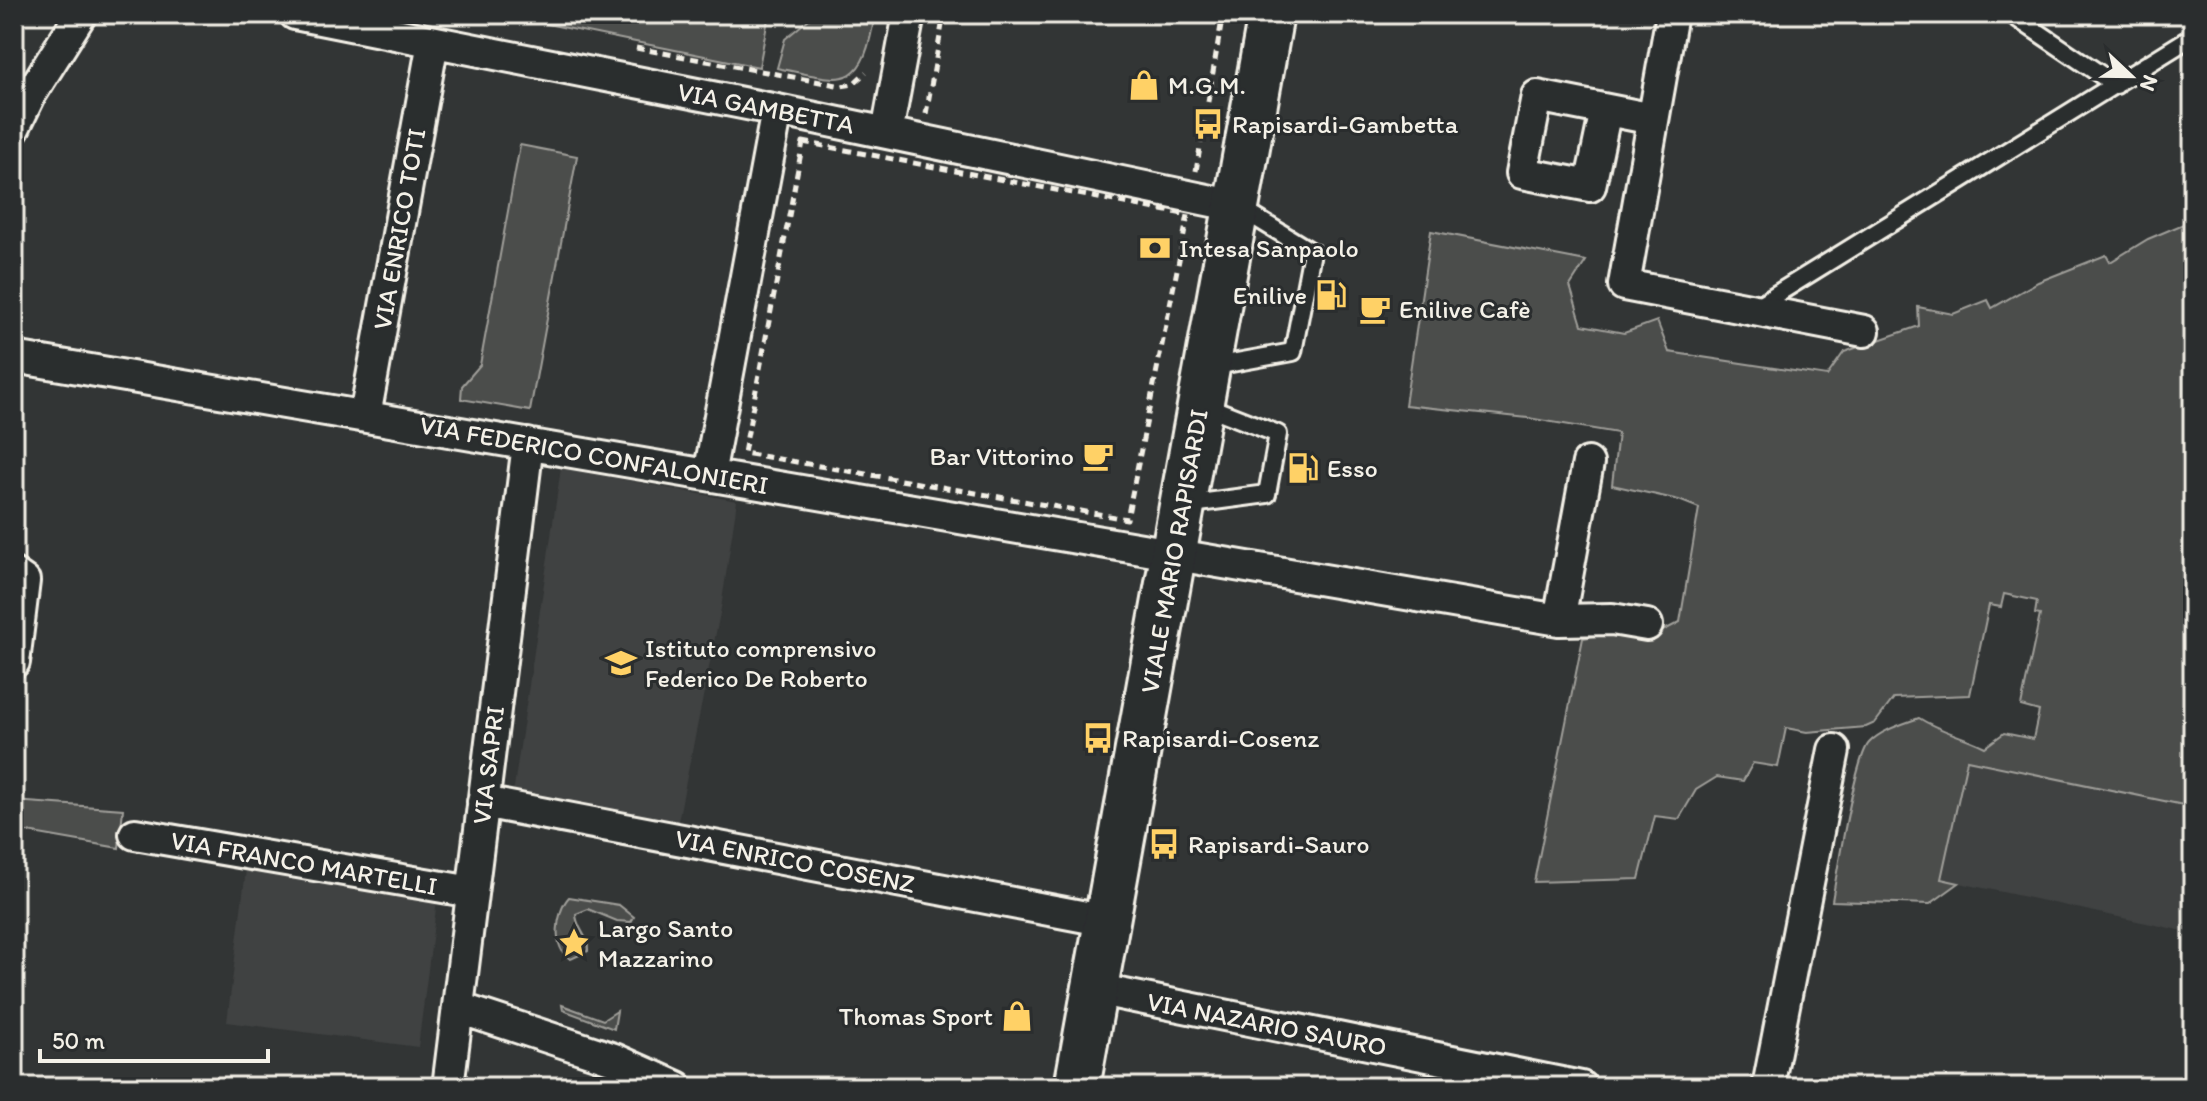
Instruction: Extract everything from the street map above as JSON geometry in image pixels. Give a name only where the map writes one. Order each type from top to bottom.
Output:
[{"type":"main road","name":"VIALE MARIO RAPISARDI","points":[[1077,1087],[1271,14]]},
{"type":"street","points":[[14,128],[30,95],[81,14]]},
{"type":"street","name":"VIA GAMBETTA","points":[[295,14],[1236,206]]},
{"type":"street","points":[[887,133],[909,14]]},
{"type":"street","points":[[1672,14],[1624,285],[1864,331]]},
{"type":"street","name":"VIA ENRICO TOTI","points":[[365,416],[433,42]]},
{"type":"street","points":[[709,475],[777,110]]},
{"type":"street","points":[[1606,110],[1653,119]]},
{"type":"street","name":"VIA FEDERICO CONFALONIERI","points":[[14,357],[1559,620],[1612,619],[1647,625]]},
{"type":"street","name":"VIA SAPRI","points":[[448,1087],[528,444]]},
{"type":"street","points":[[1559,620],[1588,463]]},
{"type":"street","points":[[14,574],[24,581],[14,662]]},
{"type":"street","points":[[1768,1087],[1834,750]]},
{"type":"street","name":"VIA ENRICO COSENZ","points":[[483,802],[1107,921]]},
{"type":"street","name":"VIA FRANCO MARTELLI","points":[[135,834],[472,892]]},
{"type":"street","name":"VIA NAZARIO SAURO","points":[[1095,989],[1574,1086]]},
{"type":"street","points":[[459,1008],[614,1059],[677,1087]]},
{"type":"lane","points":[[2011,14],[2116,85]]},
{"type":"lane","points":[[1754,308],[2193,36]]},
{"type":"lane","points":[[1204,386],[1293,352],[1312,252],[1236,206]]},
{"type":"lane","points":[[1182,505],[1267,494],[1278,434],[1204,386]]},
{"type":"path","points":[[925,119],[944,14]]},
{"type":"path","points":[[1194,180],[1223,14]]},
{"type":"path","points":[[620,45],[842,86],[853,84],[868,68]]},
{"type":"path","points":[[803,142],[1188,215],[1127,519],[744,453],[803,142]]},
{"type":"shaded area","points":[[498,14],[769,14],[759,67]]},
{"type":"shaded area","points":[[815,14],[875,14],[864,58],[847,76],[819,77],[777,68],[785,39]]},
{"type":"shaded area","points":[[520,145],[577,156],[530,411],[461,399],[462,386],[480,365]]},
{"type":"shaded area","points":[[2193,220],[2193,807],[1967,760],[1941,879],[1959,883],[1930,904],[1832,901],[1858,770],[1874,738],[1919,718],[1985,747],[2004,733],[2033,739],[2039,711],[2021,706],[2040,615],[2035,614],[2037,601],[2004,594],[2001,607],[1989,605],[1970,695],[1894,698],[1875,723],[1866,727],[1807,732],[1786,728],[1778,767],[1753,763],[1743,781],[1717,777],[1696,790],[1679,819],[1655,816],[1639,879],[1534,882],[1583,638],[1618,632],[1653,636],[1680,622],[1699,508],[1679,500],[1612,485],[1618,433],[1528,418],[1405,405],[1431,231],[1586,261],[1570,286],[1582,325],[1624,333],[1657,321],[1669,352],[1827,376],[1844,352],[1919,326],[1918,307],[1953,314],[1988,300],[1992,308],[2038,282],[2106,255],[2110,262],[2148,239]]},
{"type":"shaded area","name":"Istituto comprensivo Federico De Roberto","points":[[561,468],[737,501],[721,608],[677,826],[513,794]]},
{"type":"shaded area","points":[[1967,759],[2193,807],[2193,933],[1941,879]]},
{"type":"shaded area","points":[[14,801],[123,809],[119,848],[16,830],[18,816],[14,815]]},
{"type":"shaded area","points":[[246,870],[437,900],[418,1047],[227,1022]]},
{"type":"shaded area","points":[[569,897],[619,905],[634,917],[631,922],[617,921],[588,909],[576,914],[588,951],[571,959],[560,947],[558,939],[561,911]]},
{"type":"shaded area","points":[[562,1005],[603,1020],[617,1011],[614,1029],[563,1010]]},
{"type":"place","name":"M.G.M.","points":[[1144,85]]},
{"type":"place","name":"Rapisardi-Gambetta","points":[[1208,124]]},
{"type":"place","name":"Intesa Sanpaolo","points":[[1155,248]]},
{"type":"place","name":"Enilive","points":[[1331,295]]},
{"type":"place","name":"Enilive Cafè","points":[[1375,309]]},
{"type":"place","name":"Bar Vittorino","points":[[1098,456]]},
{"type":"place","name":"Esso","points":[[1303,468]]},
{"type":"place","name":"Istituto comprensivo Federico De Roberto","points":[[621,663]]},
{"type":"place","name":"Rapisardi-Cosenz","points":[[1098,738]]},
{"type":"place","name":"Rapisardi-Sauro","points":[[1164,844]]},
{"type":"place","name":"Largo Santo Mazzarino","points":[[574,943]]},
{"type":"place","name":"Thomas Sport","points":[[1017,1016]]}]
